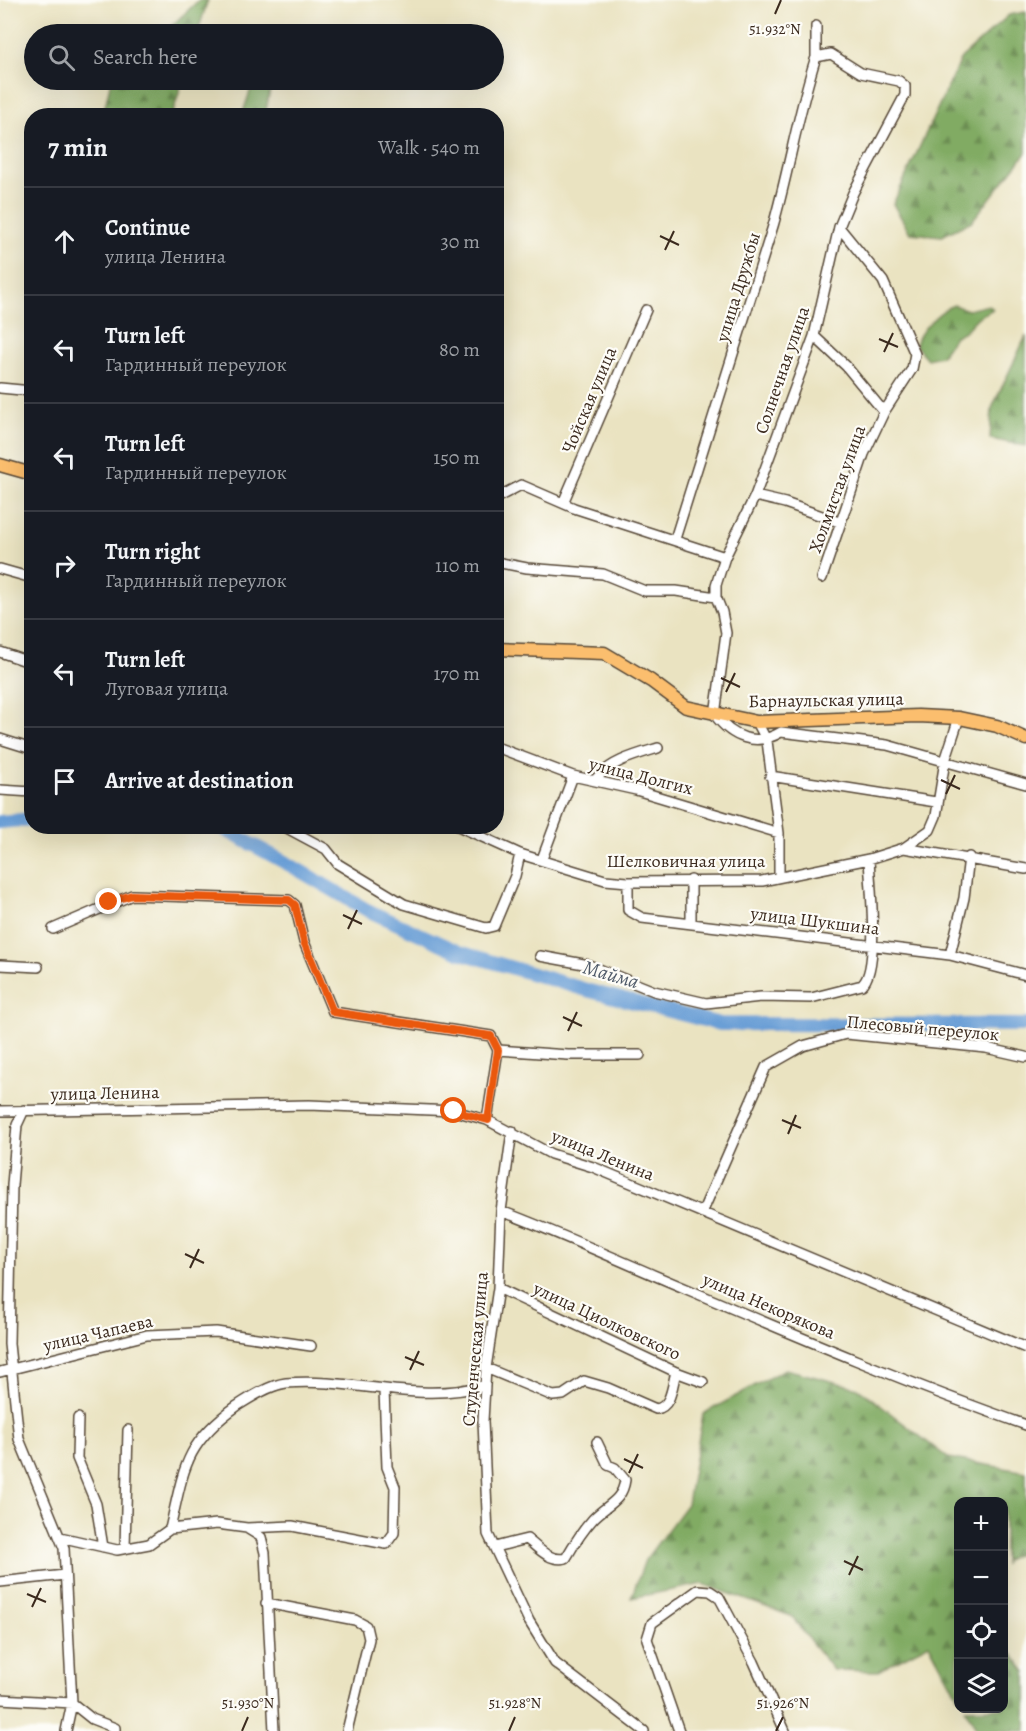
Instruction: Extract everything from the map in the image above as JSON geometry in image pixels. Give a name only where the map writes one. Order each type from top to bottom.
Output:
[{"type":"main road","points":[[0,465],[24,472]]},
{"type":"main road","name":"Барнаульская улица","points":[[504,649],[604,653],[651,681],[686,707],[715,715],[757,722],[918,716],[959,718],[997,726],[1026,740]]},
{"type":"street","name":"улица Дружбы","points":[[675,538],[788,174],[802,101],[816,57],[816,26]]},
{"type":"street","name":"Солнечная улица","points":[[715,715],[726,633],[716,597],[725,557],[755,496],[814,336],[839,227],[853,193],[905,95],[905,86],[899,81],[861,73],[831,54],[816,57]]},
{"type":"street","name":"Холмистая улица","points":[[822,578],[839,522],[864,454],[884,412],[912,369],[915,354],[883,282],[839,227]]},
{"type":"street","name":"Чойская улица","points":[[563,503],[646,310]]},
{"type":"street","points":[[814,336],[846,366],[884,412]]},
{"type":"street","points":[[0,388],[24,390]]},
{"type":"street","points":[[504,494],[521,485],[563,503],[675,538],[725,557]]},
{"type":"street","points":[[755,496],[785,503],[839,522]]},
{"type":"street","points":[[504,564],[527,568],[603,574],[645,591],[676,591],[716,597]]},
{"type":"street","points":[[0,569],[24,576]]},
{"type":"street","points":[[0,652],[24,660]]},
{"type":"street","points":[[715,715],[723,726],[745,739],[767,741],[781,732],[887,746],[1026,784]]},
{"type":"street","points":[[904,848],[930,830],[936,816],[936,802],[945,761],[959,718]]},
{"type":"street","points":[[757,722],[767,741],[778,833],[779,876]]},
{"type":"street","points":[[0,739],[24,746]]},
{"type":"street","points":[[595,780],[602,771],[627,758],[658,748]]},
{"type":"street","name":"улица Долгих","points":[[504,750],[573,776],[595,780],[778,833]]},
{"type":"street","points":[[542,859],[573,776]]},
{"type":"street","points":[[770,776],[936,802]]},
{"type":"street","points":[[0,790],[24,792]]},
{"type":"street","points":[[298,834],[326,849],[338,864],[404,904],[486,928],[494,926],[515,876],[520,854]]},
{"type":"street","name":"Шелковичная улица","points":[[476,834],[520,854],[605,880],[628,882],[762,881],[869,859],[904,848],[969,857],[1026,869]]},
{"type":"street","points":[[950,955],[964,898],[969,857]]},
{"type":"street","points":[[540,956],[589,965],[654,991],[706,1003],[761,997],[811,998],[862,985],[869,973],[873,945],[869,859]]},
{"type":"street","points":[[691,880],[691,922]]},
{"type":"street","name":"улица Шукшина","points":[[628,882],[628,910],[642,918],[691,922],[794,938],[950,955],[1026,975]]},
{"type":"street","points":[[53,929],[132,895],[289,900],[295,905],[304,942],[333,1012],[491,1036],[498,1050],[488,1120]]},
{"type":"street","points":[[0,965],[38,967]]},
{"type":"street","name":"Плесовый переулок","points":[[702,1213],[766,1067],[803,1046],[846,1034],[986,1048],[1026,1057]]},
{"type":"street","points":[[498,1050],[568,1055],[640,1055]]},
{"type":"street","name":"улица Ленина","points":[[0,1111],[309,1105],[454,1111],[488,1120],[551,1154],[593,1167],[1026,1348]]},
{"type":"street","points":[[24,1110],[17,1125],[5,1291],[4,1345],[11,1368],[19,1439],[64,1548],[65,1575],[69,1592],[72,1702],[66,1731]]},
{"type":"street","name":"Студенческая улица","points":[[512,1131],[501,1211],[498,1288],[486,1368],[485,1482],[488,1534],[529,1621],[555,1663],[615,1706],[644,1731]]},
{"type":"street","name":"улица Некорякова","points":[[501,1211],[564,1234],[875,1370],[1026,1425]]},
{"type":"street","name":"улица Циолковского","points":[[498,1288],[676,1372],[703,1382]]},
{"type":"street","name":"улица Чапаева","points":[[0,1372],[147,1335],[216,1332],[310,1346]]},
{"type":"street","points":[[486,1368],[553,1396],[563,1395],[584,1381],[608,1388],[656,1409],[663,1408],[668,1403],[676,1372]]},
{"type":"street","points":[[170,1529],[183,1473],[194,1445],[216,1421],[251,1396],[284,1383],[336,1384],[408,1393],[462,1392],[485,1385]]},
{"type":"street","points":[[60,1537],[103,1547],[125,1548],[149,1544],[170,1529],[217,1524],[247,1528],[292,1526],[386,1544],[394,1533],[394,1487],[387,1467],[384,1390]]},
{"type":"street","points":[[78,1418],[77,1458],[96,1504],[103,1547]]},
{"type":"street","points":[[125,1548],[128,1430]]},
{"type":"street","points":[[495,1547],[527,1539],[546,1556],[559,1560],[566,1558],[581,1532],[596,1516],[613,1505],[623,1492],[625,1479],[615,1468],[608,1466],[597,1442]]},
{"type":"street","points":[[247,1528],[261,1537],[265,1553],[274,1731]]},
{"type":"street","points":[[0,1582],[65,1575]]},
{"type":"street","points":[[679,1731],[647,1639],[652,1623],[698,1590],[710,1590],[719,1597],[754,1662],[785,1731]]},
{"type":"street","points":[[266,1603],[355,1620],[366,1626],[369,1639],[346,1731]]},
{"type":"street","points":[[0,1699],[72,1702],[92,1719],[115,1728],[115,1731]]},
{"type":"green space","points":[[199,0],[208,0],[200,24],[174,24]]},
{"type":"green space","points":[[1026,12],[1026,153],[972,221],[942,236],[910,233],[893,204],[961,58],[1009,15]]},
{"type":"green space","points":[[109,90],[180,90],[174,108],[105,108]]},
{"type":"green space","points":[[251,90],[270,90],[266,108],[244,108]]},
{"type":"green space","points":[[954,305],[968,310],[989,305],[993,309],[978,317],[965,331],[955,336],[941,356],[927,359],[916,346],[917,340],[930,322]]},
{"type":"green space","points":[[1026,336],[1026,446],[990,439],[992,408]]},
{"type":"green space","points":[[785,1369],[858,1388],[948,1458],[1026,1472],[1026,1550],[1008,1559],[1008,1497],[954,1497],[954,1690],[929,1644],[878,1671],[833,1670],[791,1616],[703,1584],[631,1598],[645,1560],[687,1504],[703,1414]]},
{"type":"green space","points":[[1008,1647],[1026,1672],[1026,1731],[978,1731],[967,1713],[1008,1713]]},
{"type":"waterway","name":"Майма","points":[[0,822],[24,820]]},
{"type":"waterway","name":"Майма","points":[[233,834],[367,910],[459,952],[590,991],[720,1024],[1026,1025]]},
{"type":"route","points":[[109,902],[132,895],[201,899],[289,900],[295,905],[304,942],[333,1012],[339,1015],[464,1030],[491,1036],[498,1050],[488,1120],[454,1111]]}]
